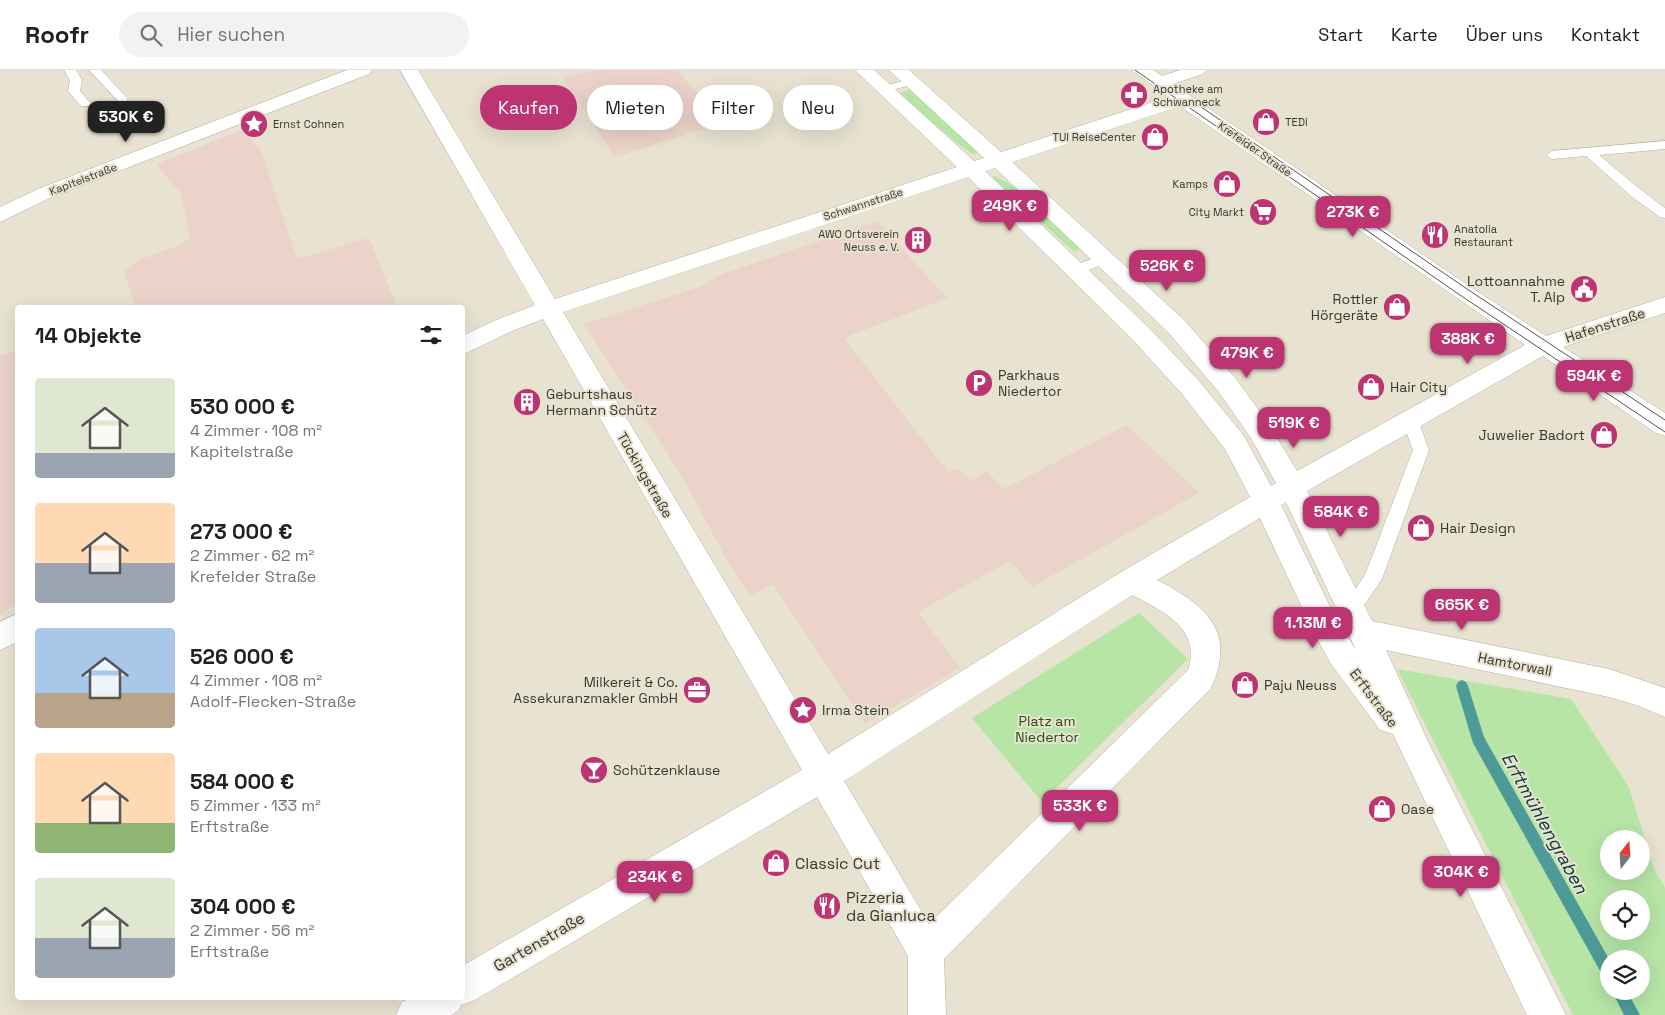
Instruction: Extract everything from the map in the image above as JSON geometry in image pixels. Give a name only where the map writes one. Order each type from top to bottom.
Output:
[{"type":"street","name":"Kapitelstraße","points":[[0,215],[45,194],[363,70]]},
{"type":"street","name":"Tückingstraße","points":[[409,70],[822,776]]},
{"type":"street","name":"Erftstraße","points":[[864,70],[970,168],[1142,334],[1191,388],[1235,443],[1266,502],[1325,626],[1342,655],[1420,759]]},
{"type":"street","name":"Krefelder Straße","points":[[1141,70],[1461,291],[1665,426]]},
{"type":"street","points":[[1159,83],[1197,70]]},
{"type":"street","name":"Erftstraße","points":[[904,76],[998,160],[1176,326],[1227,386],[1260,430],[1292,487],[1358,620],[1420,759],[1547,1015]]},
{"type":"street","name":"Schwannstraße","points":[[465,345],[514,320],[548,308],[1182,99]]},
{"type":"street","name":"Hafenstraße","points":[[1544,345],[1665,305]]},
{"type":"street","points":[[928,1015],[926,952],[822,776],[1131,581],[1292,487],[1544,345]]},
{"type":"street","points":[[926,952],[1200,678],[1206,658],[1204,638],[1193,620],[1170,601],[1131,581]]},
{"type":"street","name":"Hamtorwall","points":[[1358,620],[1609,683],[1665,703]]},
{"type":"street","points":[[0,637],[15,628]]},
{"type":"street","name":"Gartenstraße","points":[[465,985],[822,776]]},
{"type":"street","points":[[415,1015],[441,1000]]},
{"type":"lane","points":[[70,70],[76,80],[74,92],[86,104]]},
{"type":"lane","points":[[95,70],[122,99]]},
{"type":"lane","points":[[884,89],[904,76]]},
{"type":"lane","points":[[1552,155],[1665,144]]},
{"type":"lane","points":[[1589,152],[1636,193],[1665,214]]},
{"type":"lane","points":[[1076,270],[1104,259]]},
{"type":"lane","points":[[1358,620],[1421,450],[1410,420]]},
{"type":"shaded area","points":[[595,70],[678,70],[693,88],[693,130],[700,130],[615,157],[597,130],[683,130],[683,85],[587,85],[587,114],[577,99],[577,85],[568,85],[563,78]]},
{"type":"shaded area","points":[[242,130],[261,150],[297,259],[369,238],[396,305],[135,305],[124,271],[138,260],[181,245],[190,237],[181,194],[156,164]]},
{"type":"shaded area","points":[[877,221],[947,298],[844,338],[948,472],[957,468],[970,481],[987,472],[1004,489],[1127,425],[1199,493],[1032,587],[1010,561],[918,612],[960,668],[865,724],[773,584],[750,596],[728,562],[682,476],[584,324],[700,287],[720,275]]},
{"type":"shaded area","points":[[15,352],[15,604],[0,616],[0,356]]},
{"type":"green space","points":[[911,89],[969,143],[977,153],[973,154],[953,140],[898,94]]},
{"type":"green space","points":[[994,176],[1014,186],[1078,244],[1079,250],[1074,252],[992,177]]},
{"type":"green space","name":"Platz am Niedertor","points":[[1139,613],[1188,659],[1042,802],[972,718]]},
{"type":"green space","points":[[1397,669],[1571,699],[1629,787],[1642,830],[1600,830],[1600,880],[1650,880],[1650,856],[1654,869],[1665,888],[1665,1015],[1573,1015]]},
{"type":"waterway","name":"Erftmühlengraben","points":[[1462,686],[1478,739],[1600,957]]},
{"type":"waterway","name":"Erftmühlengraben","points":[[1624,1000],[1632,1015]]},
{"type":"tram line","points":[[1135,70],[1457,293],[1665,432]]},
{"type":"tram line","points":[[1191,100],[1467,289],[1665,420]]},
{"type":"place","name":"Apotheke am Schwanneck","points":[[1134,95]]},
{"type":"place","name":"TEDi","points":[[1266,122]]},
{"type":"place","name":"Ernst Cohnen","points":[[254,124]]},
{"type":"place","name":"TUI ReiseCenter","points":[[1155,137]]},
{"type":"place","name":"Kamps","points":[[1227,184]]},
{"type":"place","name":"City Markt","points":[[1263,212]]},
{"type":"place","name":"Anatolia Restaurant","points":[[1435,235]]},
{"type":"place","name":"AWO Ortsverein Neuss e. V.","points":[[918,240]]},
{"type":"place","name":"Lottoannahme T. Alp","points":[[1584,289]]},
{"type":"place","name":"Rottler Hörgeräte","points":[[1397,307]]},
{"type":"place","name":"Parkhaus Niedertor","points":[[979,383]]},
{"type":"place","name":"Hair City","points":[[1371,387]]},
{"type":"place","name":"Geburtshaus Hermann Schütz","points":[[527,402]]},
{"type":"place","name":"Juwelier Badort","points":[[1604,435]]},
{"type":"place","name":"Hair Design","points":[[1421,528]]},
{"type":"place","name":"Paju Neuss","points":[[1245,685]]},
{"type":"place","name":"Milkereit & Co. Assekuranzmakler GmbH","points":[[697,690]]},
{"type":"place","name":"Irma Stein","points":[[803,710]]},
{"type":"place","name":"Schützenklause","points":[[594,770]]},
{"type":"place","name":"Oase","points":[[1382,809]]},
{"type":"place","name":"Classic Cut","points":[[776,863]]},
{"type":"place","name":"Pizzeria da Gianluca","points":[[827,906]]}]
